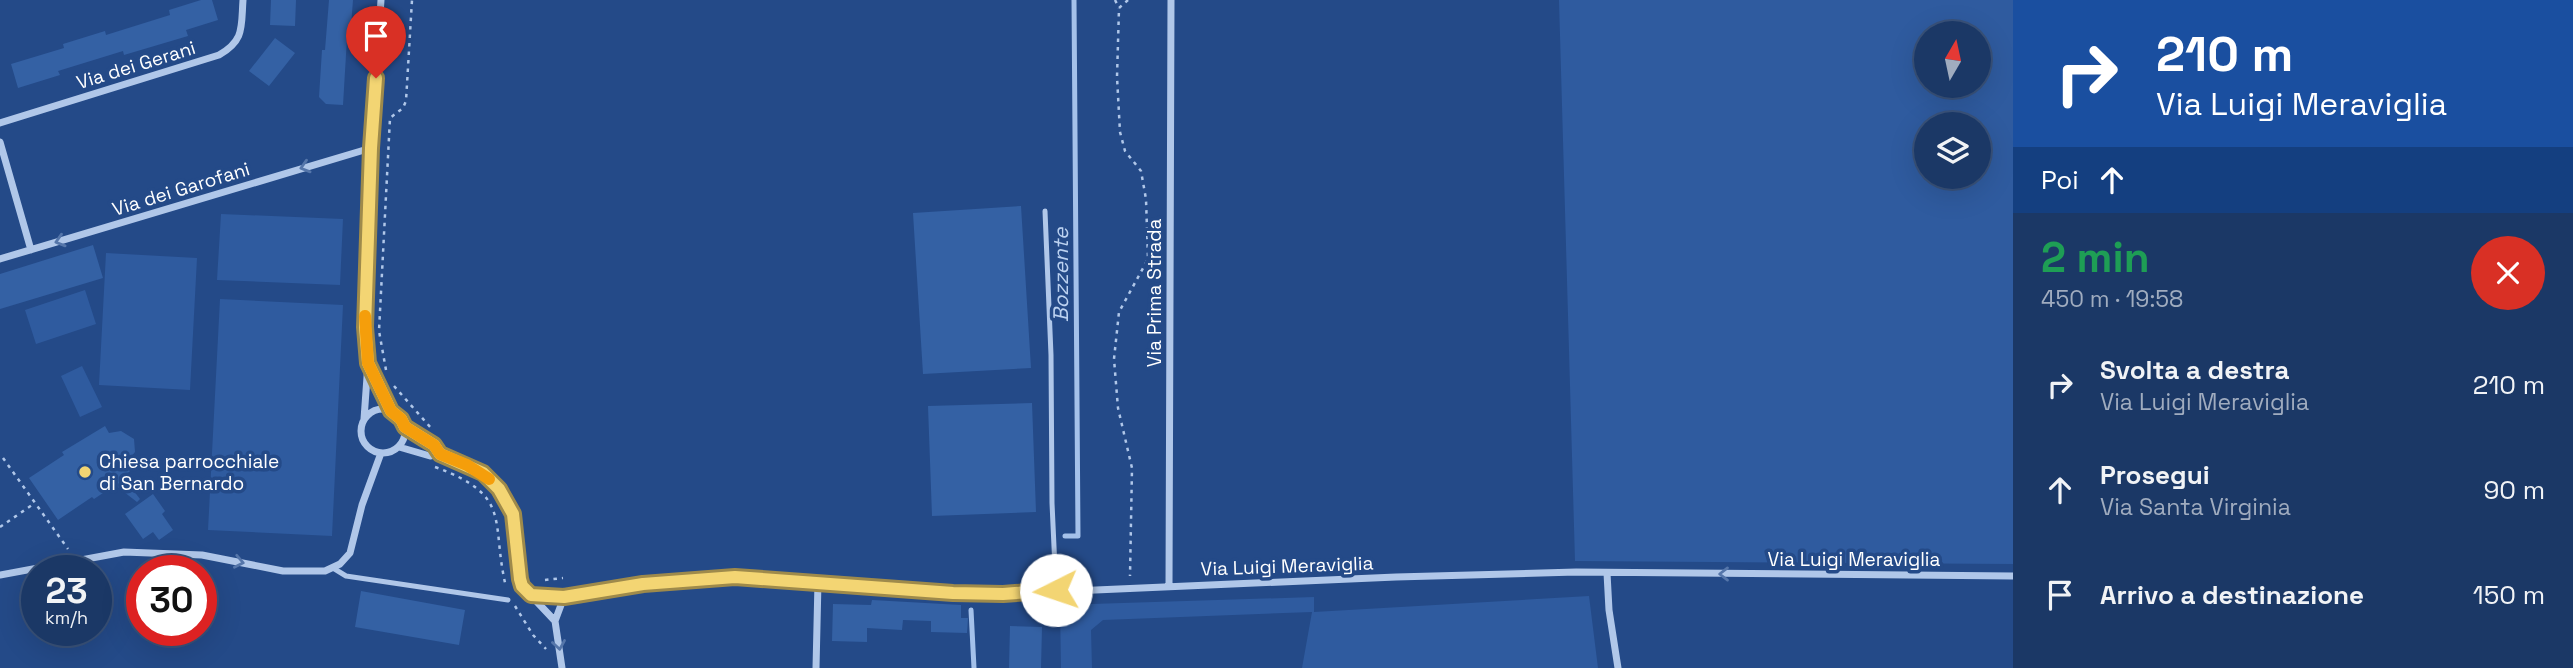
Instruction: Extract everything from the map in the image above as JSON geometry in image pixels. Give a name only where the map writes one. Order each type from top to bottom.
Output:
[{"type":"street","name":"Via dei Gerani","points":[[0,123],[219,55],[233,47],[240,35],[243,0]]},
{"type":"street","points":[[381,0],[371,148],[365,327],[368,363],[365,419],[361,430],[363,441],[372,450],[391,452],[399,447],[404,438],[405,427]]},
{"type":"street","name":"Via Prima Strada","points":[[1169,586],[1171,0]]},
{"type":"street","points":[[0,142],[31,250]]},
{"type":"street","name":"Via dei Garofani","points":[[0,259],[371,148]]},
{"type":"street","points":[[368,363],[391,411],[401,419],[405,427],[434,445],[440,454],[483,473],[497,486],[513,514],[522,586],[555,621]]},
{"type":"street","points":[[365,419],[376,410],[391,411]]},
{"type":"street","points":[[399,447],[430,456],[440,454]]},
{"type":"street","points":[[0,575],[131,552],[202,555],[297,572],[319,572],[333,568],[344,561],[354,544],[362,505],[381,453]]},
{"type":"street","points":[[1607,573],[1609,610],[1618,668]]},
{"type":"street","name":"Via Luigi Meraviglia","points":[[531,595],[564,597],[643,584],[735,577],[953,593],[1003,594],[1396,577],[1607,573],[2013,576]]},
{"type":"street","points":[[816,668],[818,582]]},
{"type":"street","points":[[562,668],[555,621],[564,597]]},
{"type":"lane","points":[[1045,211],[1056,590]]},
{"type":"lane","points":[[333,568],[346,576],[510,601]]},
{"type":"path","points":[[388,376],[379,331],[390,118],[403,108],[406,101],[412,0]]},
{"type":"path","points":[[1115,0],[1119,8],[1117,77],[1120,132],[1125,151],[1141,172],[1146,199],[1148,259],[1119,312],[1114,359],[1118,408],[1132,468],[1130,577]]},
{"type":"path","points":[[1119,8],[1128,0]]},
{"type":"path","points":[[394,385],[434,432]]},
{"type":"path","points":[[3,458],[70,551]]},
{"type":"path","points":[[428,465],[463,478],[484,494],[492,505],[500,531],[506,589]]},
{"type":"path","points":[[0,527],[35,503]]},
{"type":"path","points":[[545,580],[563,578]]},
{"type":"path","points":[[510,601],[533,635],[549,652]]},
{"type":"shaded area","points":[[1559,0],[2013,0],[2013,564],[1575,561]]},
{"type":"shaded area","points":[[221,214],[343,219],[340,285],[217,280]]},
{"type":"shaded area","points":[[106,253],[197,258],[190,390],[99,385]]},
{"type":"shaded area","points":[[85,290],[96,324],[36,344],[25,310]]},
{"type":"shaded area","points":[[220,299],[343,305],[332,536],[208,530]]},
{"type":"shaded area","points":[[82,366],[102,407],[80,417],[61,376]]},
{"type":"shaded area","points":[[1589,596],[1598,668],[1302,668],[1312,612],[1103,620],[1091,630],[1092,668],[1061,668],[1060,605],[1314,597],[1314,612]]},
{"type":"building","points":[[201,0],[212,0],[218,20],[186,30],[188,36],[124,55],[123,51],[58,71],[60,75],[18,88],[11,64],[64,48],[63,44],[105,31],[106,35],[170,15],[169,10]]},
{"type":"building","points":[[271,0],[296,0],[295,26],[270,25]]},
{"type":"building","points":[[329,0],[353,0],[350,39],[347,38],[343,105],[326,104],[319,97]]},
{"type":"building","points":[[275,38],[295,53],[269,86],[249,71]]},
{"type":"building","points":[[1021,206],[1031,368],[923,374],[913,213]]},
{"type":"building","points":[[93,245],[103,278],[0,309],[0,274]]},
{"type":"building","points":[[1032,403],[1036,512],[932,516],[928,406]]},
{"type":"building","name":"Chiesa parrocchiale di San Bernardo","points":[[105,426],[109,433],[121,431],[134,439],[135,452],[130,458],[136,466],[123,477],[140,499],[137,502],[115,485],[58,520],[29,478],[64,455],[62,452]]},
{"type":"building","points":[[153,494],[165,511],[162,514],[173,530],[159,540],[153,532],[143,539],[125,514]]},
{"type":"building","points":[[361,591],[465,610],[459,645],[355,627]]},
{"type":"building","points":[[872,600],[961,605],[961,618],[968,618],[967,633],[931,632],[931,621],[903,620],[902,630],[867,628],[867,642],[832,641],[833,604],[871,605]]},
{"type":"building","points":[[1010,626],[1042,627],[1041,668],[1009,668]]},
{"type":"waterway","name":"Bozzente","points":[[1065,536],[1078,536],[1074,0]]},
{"type":"waterway","name":"Bozzente","points":[[971,610],[974,668]]},
{"type":"slow traffic","points":[[365,316],[368,363],[391,411],[398,415],[405,427],[434,445],[440,454],[483,473],[489,479]]},
{"type":"place","name":"Chiesa parrocchiale di San Bernardo","points":[[85,472]]},
{"type":"route","points":[[376,78],[365,327],[368,363],[391,411],[398,415],[405,427],[434,445],[440,454],[483,473],[497,486],[513,514],[520,579],[522,586],[531,595],[564,597],[643,584],[735,577],[953,593],[1003,594],[1056,590]]}]
